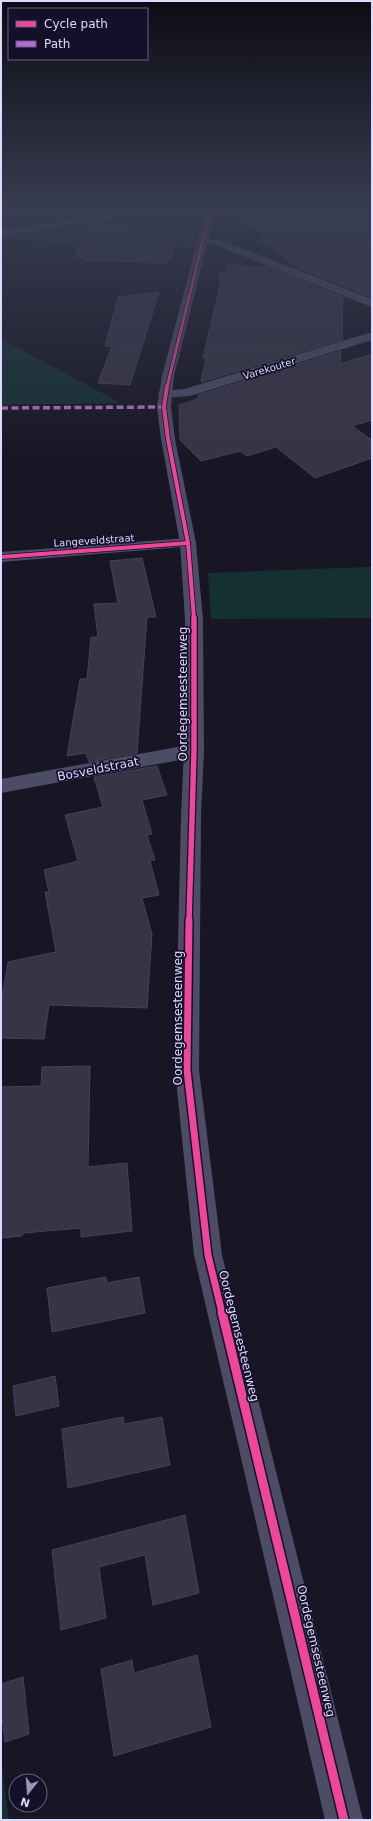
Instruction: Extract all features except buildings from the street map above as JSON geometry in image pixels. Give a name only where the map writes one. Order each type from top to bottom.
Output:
[{"type":"street","name":"Oordegemsesteenweg","points":[[189,293],[168,376],[164,407],[168,439],[188,543],[194,620],[194,751],[191,824],[187,1070],[208,1255],[268,1498],[344,1820]]},
{"type":"street","points":[[347,293],[372,303]]},
{"type":"street","name":"Varekouter","points":[[165,394],[185,393],[372,336]]},
{"type":"street","name":"Langeveldstraat","points":[[1,556],[188,543]]},
{"type":"street","name":"Bosveldstraat","points":[[1,786],[194,751]]},
{"type":"green space","points":[[1,339],[121,403],[1,405]]},
{"type":"green space","points":[[372,565],[372,618],[211,619],[208,573],[368,567]]},
{"type":"green space","points":[[1,1762],[9,1820],[1,1820]]},
{"type":"marked path","points":[[1,408],[164,407]]},
{"type":"cycle path","points":[[189,293],[168,376],[164,407],[168,439],[188,543],[194,620],[194,751],[191,816],[187,1070],[208,1255],[344,1820]]},
{"type":"cycle path","points":[[1,557],[188,543]]}]
